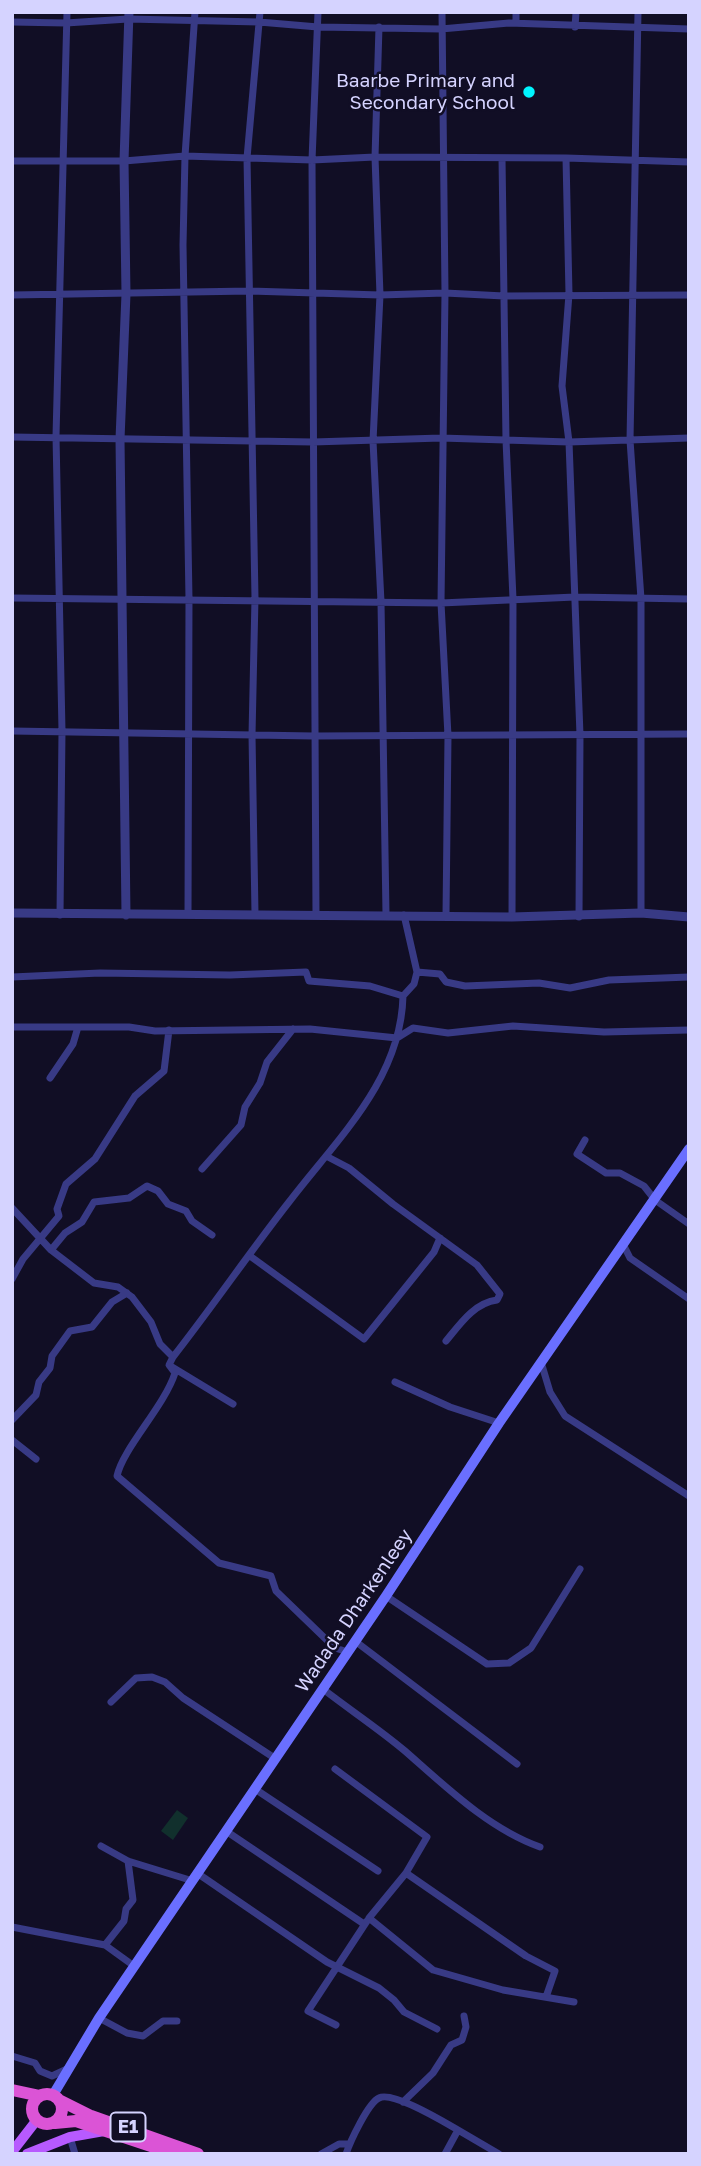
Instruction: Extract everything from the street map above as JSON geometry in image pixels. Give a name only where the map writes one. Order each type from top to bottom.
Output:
[{"type":"highway","points":[[12,2090],[51,2097]]},
{"type":"highway","points":[[34,2117],[33,2103],[51,2097]]},
{"type":"highway","points":[[12,2098],[45,2125],[55,2123],[61,2115],[51,2097]]},
{"type":"highway","name":"E1","points":[[51,2097],[91,2116],[198,2154]]},
{"type":"highway","name":"E1","points":[[55,2123],[76,2121],[175,2154]]},
{"type":"main road","name":"Wadada Dharkenleey","points":[[51,2097],[99,2018],[386,1596],[499,1423],[689,1149]]},
{"type":"main road","points":[[12,2152],[34,2117]]},
{"type":"main road","points":[[27,2154],[70,2137],[108,2130]]},
{"type":"street","points":[[60,915],[62,731],[56,436],[62,296],[67,12]]},
{"type":"street","points":[[188,914],[189,598],[183,293],[185,156],[195,12]]},
{"type":"street","points":[[255,914],[252,736],[255,598],[250,439],[247,158],[260,12]]},
{"type":"street","points":[[316,914],[314,736],[317,601],[313,442],[315,293],[312,160],[318,12]]},
{"type":"street","points":[[442,12],[445,293],[441,438],[441,603],[448,736],[446,915]]},
{"type":"street","points":[[516,12],[516,23]]},
{"type":"street","points":[[575,27],[576,12]]},
{"type":"street","points":[[638,12],[635,295],[630,440],[642,599],[641,913]]},
{"type":"street","points":[[125,915],[122,753],[126,734],[120,439],[126,294],[124,161],[129,15]]},
{"type":"street","points":[[12,22],[66,23],[129,15],[318,27],[441,29],[516,23],[689,29]]},
{"type":"street","points":[[379,27],[375,157],[380,295],[373,440],[381,602],[386,914]]},
{"type":"street","points":[[12,161],[124,161],[185,156],[312,160],[375,157],[566,158],[689,162]]},
{"type":"street","points":[[502,158],[506,440],[513,599],[510,737],[512,917]]},
{"type":"street","points":[[566,158],[569,294],[562,386],[569,442],[580,735],[579,917]]},
{"type":"street","points":[[12,295],[250,291],[380,295],[689,295]]},
{"type":"street","points":[[12,437],[313,442],[441,438],[569,442],[689,438]]},
{"type":"street","points":[[12,598],[255,598],[441,603],[575,597],[689,599]]},
{"type":"street","points":[[12,731],[252,736],[510,737],[689,734]]},
{"type":"street","points":[[12,913],[512,917],[641,913],[689,917]]},
{"type":"street","points":[[169,1365],[290,1200],[328,1157],[388,1068],[403,1016],[403,996],[414,984],[417,972],[404,915]]},
{"type":"street","points":[[12,977],[100,973],[230,975],[306,972],[309,981],[337,981],[342,986],[370,986],[403,996]]},
{"type":"street","points":[[417,972],[440,974],[446,982],[465,986],[540,984],[570,988],[609,981],[689,977]]},
{"type":"street","points":[[12,1027],[293,1029],[397,1038],[413,1028],[448,1032],[513,1026],[604,1032],[689,1030]]},
{"type":"street","points":[[50,1078],[73,1044],[78,1027]]},
{"type":"street","points":[[202,1169],[241,1125],[245,1107],[260,1083],[267,1062],[293,1029]]},
{"type":"street","points":[[12,1279],[23,1259],[60,1216],[57,1209],[66,1184],[94,1159],[135,1096],[164,1071],[169,1030]]},
{"type":"street","points":[[585,1140],[577,1154],[606,1173],[620,1173],[644,1186],[655,1200],[689,1224]]},
{"type":"street","points":[[328,1157],[349,1168],[478,1265],[500,1294],[497,1300],[486,1301],[470,1313],[446,1341]]},
{"type":"street","points":[[51,1250],[65,1233],[82,1222],[94,1202],[129,1198],[148,1186],[158,1191],[172,1207],[186,1211],[192,1221],[212,1235]]},
{"type":"street","points":[[12,1208],[51,1250],[94,1283],[118,1287],[127,1293],[143,1309],[160,1344],[173,1357]]},
{"type":"street","points":[[250,1256],[364,1339],[428,1260],[440,1238]]},
{"type":"street","points":[[622,1244],[630,1258],[689,1300]]},
{"type":"street","points":[[12,1420],[36,1395],[39,1382],[50,1368],[52,1356],[70,1331],[92,1328],[112,1302],[127,1293]]},
{"type":"street","points":[[541,1362],[550,1392],[565,1416],[689,1496]]},
{"type":"street","points":[[169,1365],[233,1404]]},
{"type":"street","points":[[169,1365],[176,1373],[171,1386],[127,1454],[117,1476],[219,1563],[271,1576],[276,1591],[335,1648],[348,1652]]},
{"type":"street","points":[[395,1382],[431,1400],[499,1423]]},
{"type":"street","points":[[12,1440],[36,1459]]},
{"type":"street","points":[[386,1596],[487,1664],[509,1663],[531,1648],[580,1569]]},
{"type":"street","points":[[355,1641],[517,1763]]},
{"type":"street","points":[[111,1702],[136,1678],[152,1677],[165,1682],[183,1698],[276,1759]]},
{"type":"street","points":[[323,1689],[405,1752],[433,1778],[518,1839],[540,1847]]},
{"type":"street","points":[[335,1769],[427,1837],[406,1873],[367,1921],[308,2011],[336,2025]]},
{"type":"street","points":[[255,1789],[378,1871]]},
{"type":"street","points":[[226,1831],[367,1921],[433,1970],[464,1981],[574,2002]]},
{"type":"street","points":[[101,1846],[128,1861],[195,1877],[336,1966],[379,1989],[404,2012],[437,2029]]},
{"type":"street","points":[[105,1945],[124,1921],[126,1909],[133,1900],[128,1861]]},
{"type":"street","points":[[406,1873],[526,1956],[555,1971],[546,1997]]},
{"type":"street","points":[[12,1927],[105,1945],[134,1966]]},
{"type":"street","points":[[403,2102],[433,2073],[451,2045],[462,2040],[467,2027],[464,2016]]},
{"type":"street","points":[[99,2018],[127,2033],[143,2036],[163,2021],[177,2021]]},
{"type":"street","points":[[12,2056],[35,2063],[40,2071],[52,2076],[67,2069]]},
{"type":"street","points":[[346,2154],[375,2100],[385,2097],[403,2102],[499,2154]]},
{"type":"street","points":[[445,2154],[458,2130]]},
{"type":"street","points":[[70,2137],[75,2154]]},
{"type":"street","points":[[321,2154],[339,2144],[349,2144]]},
{"type":"green space","points":[[177,1810],[188,1818],[173,1840],[161,1831]]},
{"type":"place","name":"Baarbe Primary and Secondary School","points":[[529,92]]}]
